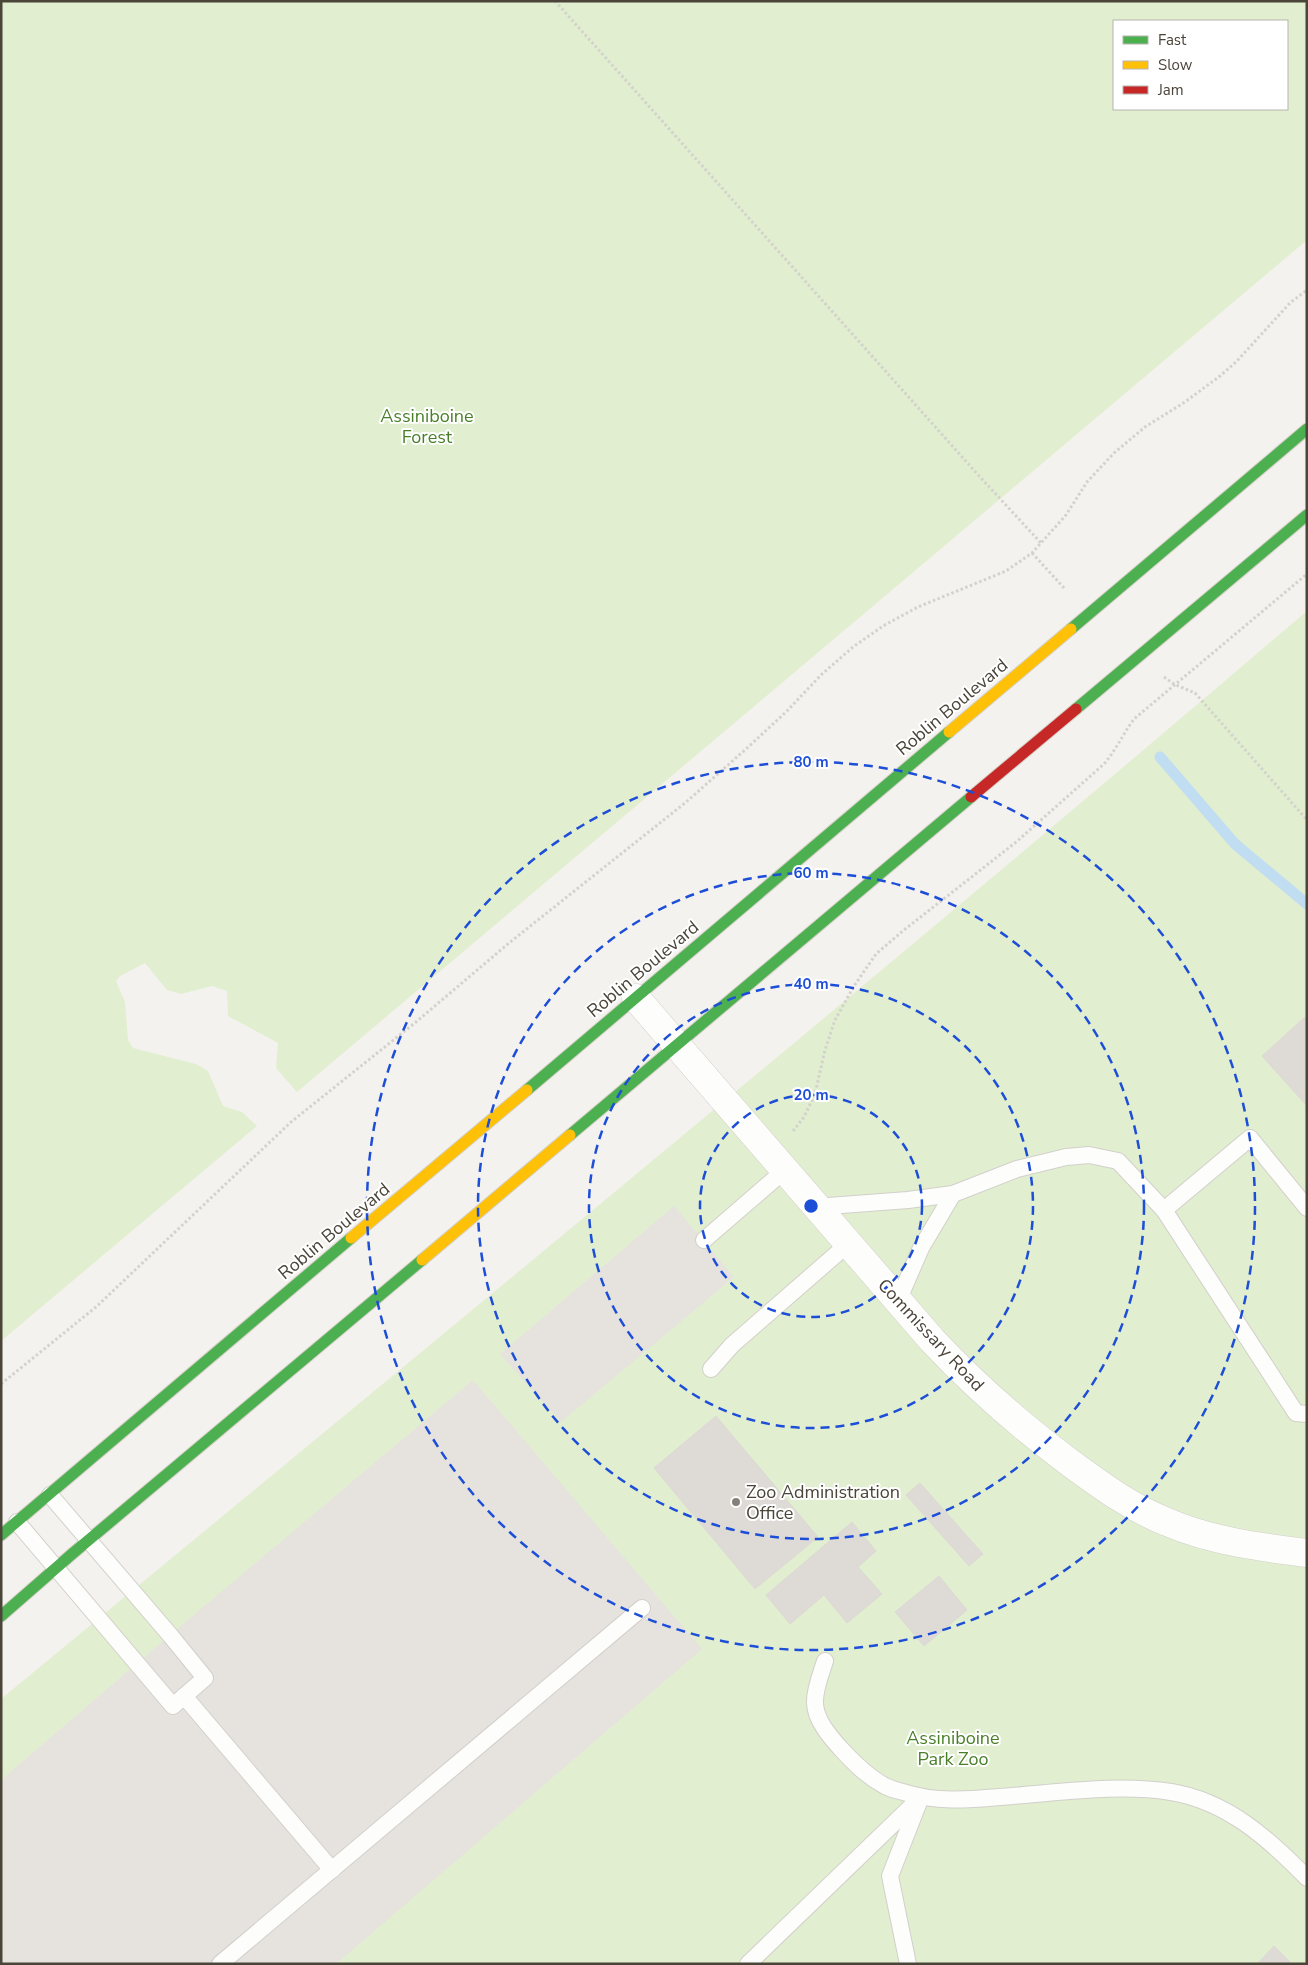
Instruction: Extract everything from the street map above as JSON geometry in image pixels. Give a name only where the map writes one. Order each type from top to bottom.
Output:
[{"type":"main road","name":"Roblin Boulevard","points":[[1,1535],[1307,429]]},
{"type":"main road","points":[[1,1616],[1307,515]]},
{"type":"street","name":"Commissary Road","points":[[636,998],[898,1301],[967,1378],[1008,1414],[1056,1453],[1128,1504],[1167,1523],[1212,1538],[1307,1553]]},
{"type":"lane","points":[[1164,1210],[1250,1138],[1307,1208]]},
{"type":"lane","points":[[815,1207],[908,1200],[953,1194],[1017,1169],[1066,1157],[1089,1155],[1118,1162],[1164,1210],[1296,1413],[1307,1414]]},
{"type":"lane","points":[[704,1240],[778,1163]]},
{"type":"lane","points":[[898,1301],[921,1248],[953,1194]]},
{"type":"lane","points":[[711,1369],[732,1345],[848,1244]]},
{"type":"lane","points":[[50,1494],[205,1678],[178,1701]]},
{"type":"lane","points":[[17,1522],[332,1870]]},
{"type":"lane","points":[[220,1964],[642,1608]]},
{"type":"lane","points":[[825,1661],[817,1685],[814,1703],[821,1722],[836,1744],[861,1770],[887,1787],[920,1798],[956,1801],[1091,1789],[1135,1788],[1172,1792],[1201,1800],[1228,1812],[1254,1829],[1307,1878]]},
{"type":"lane","points":[[748,1964],[920,1798]]},
{"type":"lane","points":[[908,1964],[890,1876],[920,1798]]},
{"type":"path","points":[[555,1],[1041,543]]},
{"type":"path","points":[[1,1384],[96,1307],[291,1122],[416,1022],[509,943],[685,803],[786,712],[820,675],[853,647],[883,626],[918,607],[1006,571],[1032,553],[1066,515],[1087,482],[1114,453],[1145,427],[1185,402],[1220,376],[1236,362],[1274,319],[1307,290]]},
{"type":"path","points":[[1032,553],[1072,597],[1095,610]]},
{"type":"path","points":[[778,1163],[784,1142],[804,1117],[815,1094],[836,1020],[854,986],[876,954],[1015,843],[1104,764],[1114,752],[1134,719],[1307,574]]},
{"type":"path","points":[[1137,659],[1174,684],[1195,693],[1307,820]]},
{"type":"green space","name":"Assiniboine Forest","points":[[1,1],[1307,1],[1307,240],[297,1092],[276,1068],[278,1043],[228,1016],[227,991],[212,986],[181,994],[167,990],[145,963],[120,976],[116,981],[125,1002],[128,1040],[133,1048],[196,1064],[208,1071],[223,1106],[242,1112],[257,1126],[1,1341]]},
{"type":"green space","name":"Assiniboine Park Zoo","points":[[1307,611],[1307,1964],[1,1964],[1,1699],[820,1022]]},
{"type":"shaded area","points":[[674,1206],[734,1277],[561,1422],[500,1354]]},
{"type":"shaded area","points":[[473,1380],[702,1649],[336,1964],[1,1964],[1,1780]]},
{"type":"building","points":[[1305,1017],[1307,1019],[1307,1106],[1262,1056]]},
{"type":"building","name":"Zoo Administration Office","points":[[716,1416],[818,1537],[755,1589],[654,1468]]},
{"type":"building","points":[[920,1483],[983,1554],[969,1566],[906,1495]]},
{"type":"building","points":[[852,1522],[876,1551],[858,1567],[882,1594],[847,1623],[824,1595],[790,1624],[766,1595]]},
{"type":"building","points":[[939,1576],[967,1610],[924,1646],[895,1612]]},
{"type":"building","points":[[1274,1946],[1292,1964],[1257,1964]]},
{"type":"waterway","points":[[1160,757],[1235,844],[1307,904]]},
{"type":"traffic: fast","points":[[1071,629],[1307,429]]},
{"type":"traffic: fast","points":[[1076,709],[1307,515]]},
{"type":"traffic: fast","points":[[527,1090],[949,732]]},
{"type":"traffic: fast","points":[[570,1135],[971,797]]},
{"type":"traffic: fast","points":[[1,1535],[351,1238]]},
{"type":"traffic: fast","points":[[1,1616],[422,1260]]},
{"type":"traffic: slow","points":[[949,732],[1071,629]]},
{"type":"traffic: slow","points":[[351,1238],[527,1090]]},
{"type":"traffic: slow","points":[[422,1260],[570,1135]]},
{"type":"traffic: jam","points":[[971,797],[1076,709]]},
{"type":"place","name":"Zoo Administration Office","points":[[736,1502]]}]
